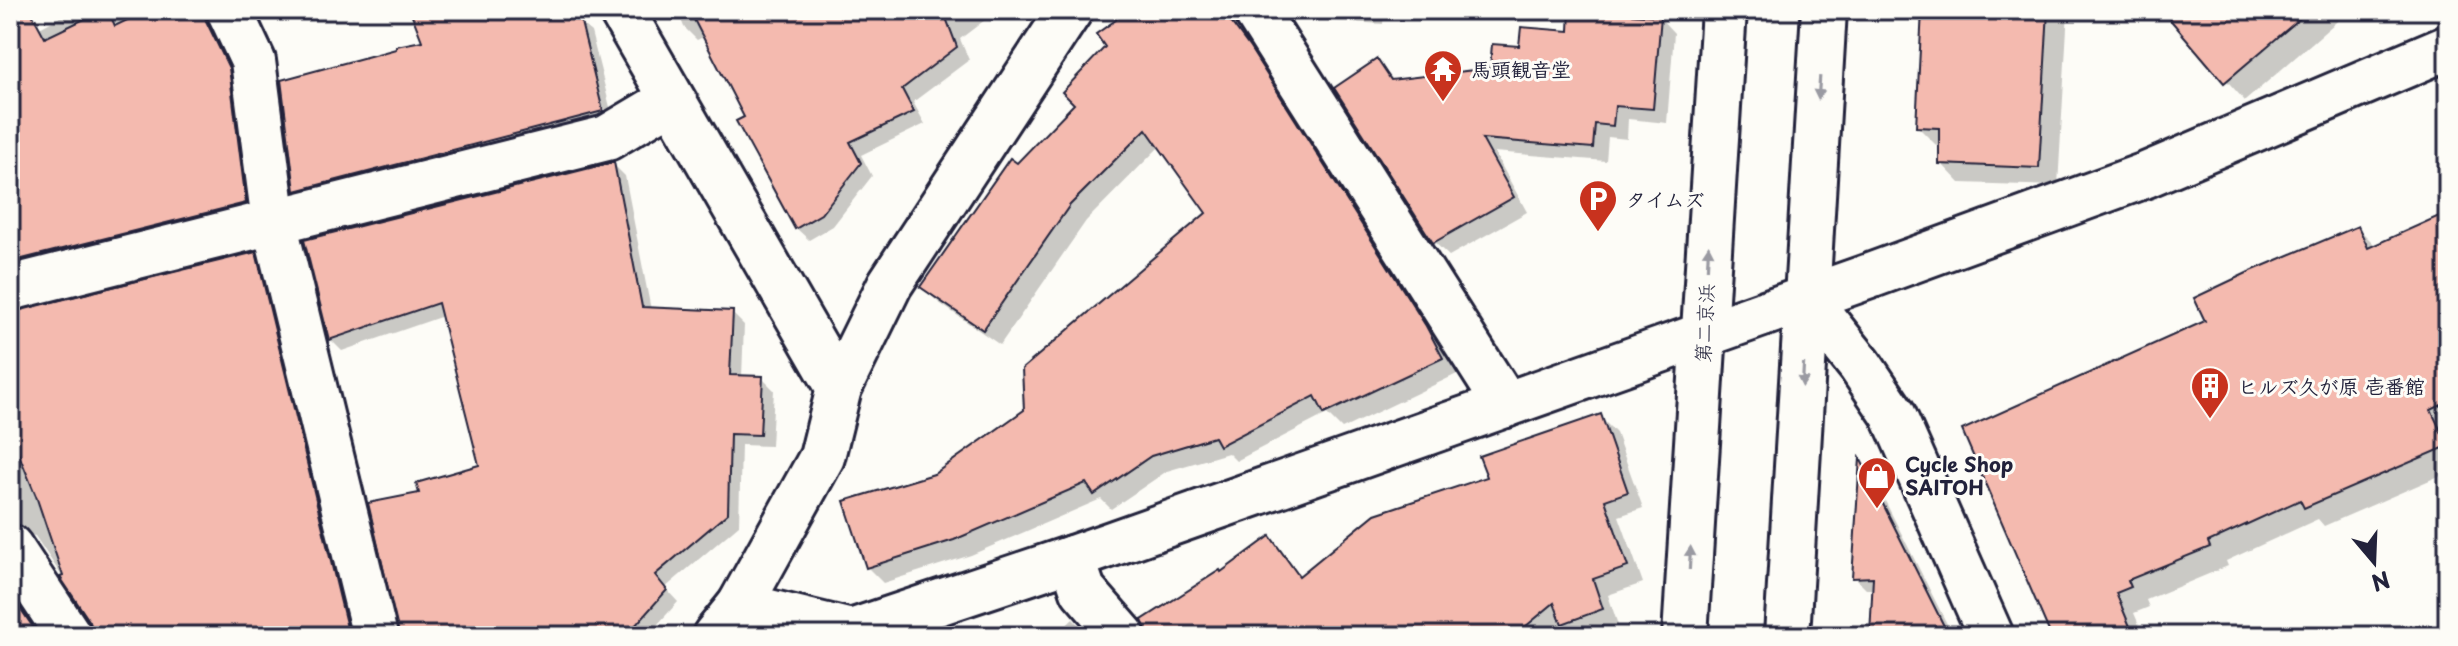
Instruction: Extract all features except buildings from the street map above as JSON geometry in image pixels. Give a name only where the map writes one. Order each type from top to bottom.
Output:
[{"type":"main road","points":[[229,10],[253,61],[274,222],[375,636]]},
{"type":"main road","points":[[621,10],[839,388]]},
{"type":"main road","points":[[1070,10],[890,284],[839,388],[822,457],[728,620],[851,632],[1072,558],[1807,299],[2146,175],[2448,47]]},
{"type":"main road","points":[[1255,10],[1506,405]]},
{"type":"main road","name":"第二京浜","points":[[1685,636],[1724,10]]},
{"type":"main road","points":[[1787,636],[1824,10]]},
{"type":"main road","points":[[10,288],[607,138],[671,100]]},
{"type":"main road","points":[[1807,299],[1860,365],[1893,414],[1991,636]]},
{"type":"main road","points":[[10,547],[69,636]]},
{"type":"main road","points":[[1072,558],[1083,590],[1123,636]]},
{"type":"place","name":"馬頭観音堂","points":[[1443,103]]},
{"type":"place","name":"タイムズ","points":[[1598,233]]},
{"type":"place","name":"ヒルズ久が原 壱番館","points":[[2210,420]]},
{"type":"place","name":"Cycle Shop SAITOH","points":[[1877,510]]}]
